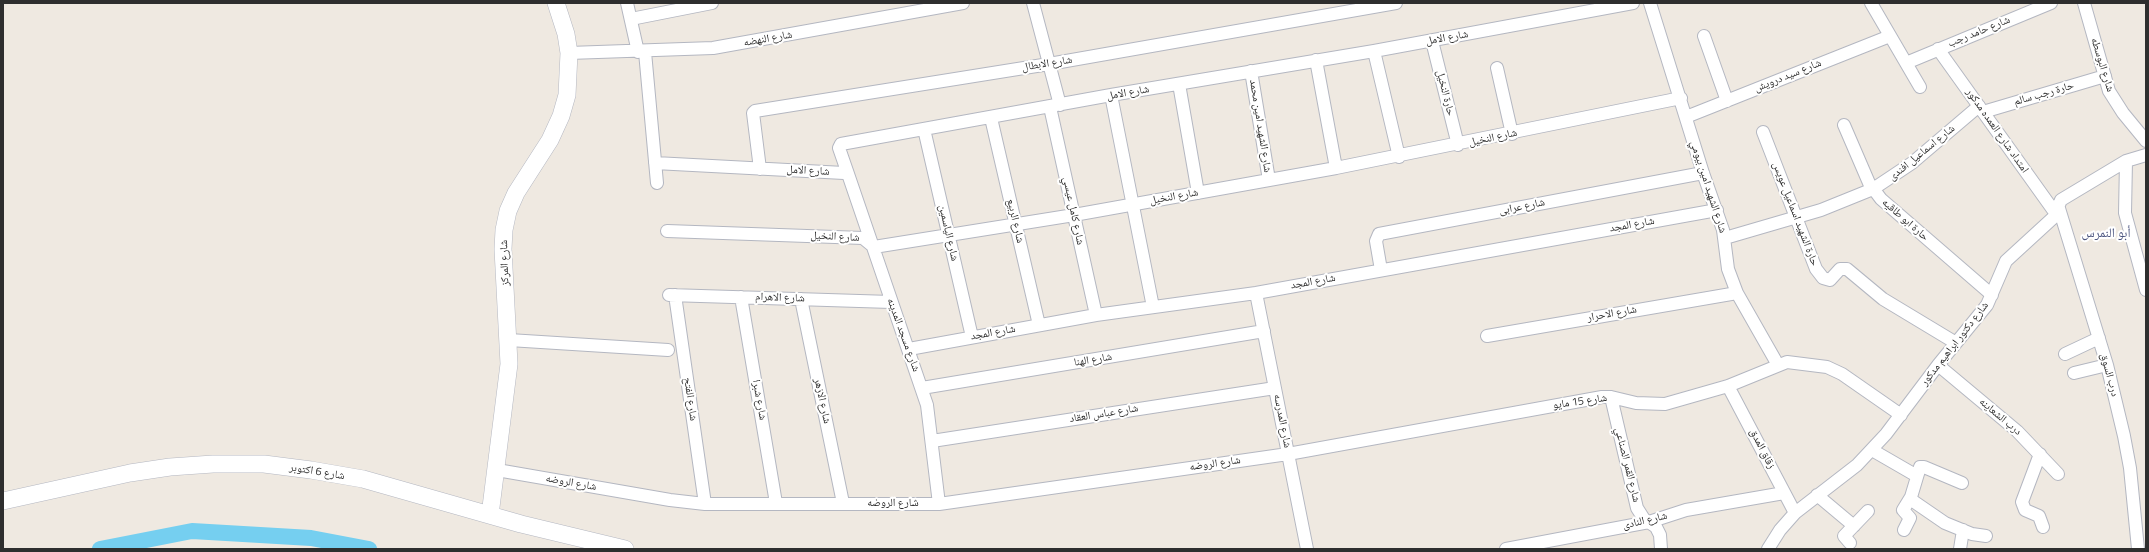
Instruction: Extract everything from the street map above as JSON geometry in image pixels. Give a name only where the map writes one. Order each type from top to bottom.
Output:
[{"type":"main road","name":"شارع المركز","points":[[490,515],[498,470],[508,385],[509,340],[503,250],[504,230],[508,211],[516,193],[550,140],[561,116],[567,96],[570,53],[566,34],[556,3]]},
{"type":"main road","name":"شارع 6 اكتوبر","points":[[3,500],[130,473],[170,467],[214,464],[264,464],[363,479],[490,515],[625,549]]},
{"type":"street","points":[[627,3],[642,52],[657,183]]},
{"type":"street","points":[[631,19],[712,3]]},
{"type":"street","name":"شارع النهضه","points":[[570,53],[690,50],[736,45],[963,3]]},
{"type":"street","name":"شارع كامل عيسي","points":[[1033,3],[1049,64],[1074,215],[1096,315]]},
{"type":"street","name":"شارع الابطال","points":[[760,169],[754,113],[755,110],[1049,64],[1396,3]]},
{"type":"street","name":"شارع الامل","points":[[655,163],[844,173],[847,171],[839,150],[840,145],[1252,71],[1374,51],[1633,3]]},
{"type":"street","name":"شارع الشهيد امين بيومي","points":[[1650,3],[1681,98],[1703,173],[1717,210],[1725,238],[1728,269],[1737,293],[1778,365]]},
{"type":"street","points":[[1871,3],[1920,87]]},
{"type":"street","name":"شارع حامد رجب","points":[[1906,63],[2051,3]]},
{"type":"street","name":"شارع البوسطه","points":[[2084,3],[2105,76],[2115,103],[2146,140]]},
{"type":"street","points":[[1704,36],[1727,101]]},
{"type":"street","name":"شارع سيد درويش","points":[[1686,117],[1890,36]]},
{"type":"street","name":"حارة النخيل","points":[[1432,40],[1458,145]]},
{"type":"street","name":"امتداد شارع العمده مدكور","points":[[1938,49],[2057,210]]},
{"type":"street","points":[[1374,51],[1399,157]]},
{"type":"street","points":[[1316,60],[1336,168]]},
{"type":"street","points":[[1497,68],[1512,134]]},
{"type":"street","name":"شارع الشهيد امين محمد","points":[[1252,71],[1269,180]]},
{"type":"street","name":"حارة رجب سالم","points":[[1981,109],[2105,76]]},
{"type":"street","points":[[1179,84],[1198,193]]},
{"type":"street","points":[[1111,96],[1153,307]]},
{"type":"street","name":"شارع النخيل","points":[[667,230],[863,238],[874,247],[1016,225],[1399,157],[1681,98]]},
{"type":"street","name":"شارع اسماعيل افندى","points":[[1725,238],[1844,202],[1873,189],[1912,163],[1981,109]]},
{"type":"street","name":"شارع الربيع","points":[[991,118],[1039,325]]},
{"type":"street","name":"حارة ابو طاقيه","points":[[1844,125],[1873,189],[1881,199],[1992,295]]},
{"type":"street","name":"شارع الياسمين","points":[[924,129],[972,337]]},
{"type":"street","name":"حارة الشهيد اسماعيل عويس","points":[[1763,132],[1816,269],[1823,278],[1830,280],[1840,269],[1847,269],[1883,299],[1956,343]]},
{"type":"street","name":"شارع دكتور ابراهيم مدكور","points":[[1768,549],[1780,530],[1795,513],[1837,481],[1872,450],[1987,305],[2001,269],[2006,261],[2057,210],[2065,197],[2126,161],[2146,154]]},
{"type":"street","points":[[2126,161],[2125,213],[2146,290]]},
{"type":"street","name":"شارع مسجد المدينه","points":[[847,171],[927,405],[939,504]]},
{"type":"street","name":"شارع عرابى","points":[[1381,270],[1376,241],[1379,234],[1703,173]]},
{"type":"street","name":"شارع المجد","points":[[908,349],[1096,315],[1256,293],[1717,210]]},
{"type":"street","name":"درب السوق","points":[[2057,210],[2107,365],[2130,468],[2138,549]]},
{"type":"street","name":"شارع المدرسه","points":[[1256,293],[1307,549]]},
{"type":"street","name":"شارع الاحرار","points":[[1487,336],[1737,293]]},
{"type":"street","name":"شارع الاهرام","points":[[672,295],[891,302]]},
{"type":"street","name":"شارع الفتح","points":[[672,295],[705,504]]},
{"type":"street","name":"شارع شبرا","points":[[741,297],[776,503]]},
{"type":"street","name":"شارع الازهر","points":[[801,299],[843,503]]},
{"type":"street","name":"شارع الهنا","points":[[922,388],[1264,331]]},
{"type":"street","points":[[2065,354],[2099,338]]},
{"type":"street","points":[[509,340],[668,350]]},
{"type":"street","name":"شارع 15 مايو","points":[[1288,454],[1602,397],[1611,397],[1636,403],[1665,404],[1728,386],[1778,365],[1796,362],[1827,367],[1842,374],[1901,415]]},
{"type":"street","name":"درب الشعاينه","points":[[1938,365],[2017,431],[2058,474]]},
{"type":"street","points":[[2074,373],[2107,365]]},
{"type":"street","name":"زقاق المدق","points":[[1728,386],[1795,513]]},
{"type":"street","name":"شارع عباس العقاد","points":[[932,440],[1275,388]]},
{"type":"street","name":"شارع القمر الصناعي","points":[[1611,397],[1640,514],[1656,527],[1660,535],[1662,549]]},
{"type":"street","points":[[1872,450],[1917,476]]},
{"type":"street","name":"شارع الروضه","points":[[498,470],[670,500],[705,504],[939,504],[1288,454]]},
{"type":"street","points":[[2040,454],[2022,502],[2025,510],[2039,516],[2043,527]]},
{"type":"street","points":[[1904,530],[1910,518],[1903,510],[1910,499],[1920,468],[1924,468],[1962,483]]},
{"type":"street","name":"شارع النادى","points":[[1506,549],[1648,522],[1686,510],[1784,493]]},
{"type":"street","points":[[1817,495],[1854,526]]},
{"type":"street","points":[[1910,499],[1945,524],[1986,536]]},
{"type":"street","points":[[1850,543],[1844,537],[1868,511]]},
{"type":"street","points":[[1960,549],[1963,530]]},
{"type":"waterway","points":[[100,549],[192,531],[311,538],[369,549]]},
{"type":"district","name":"أبو النمرس","points":[[2106,234]]}]
